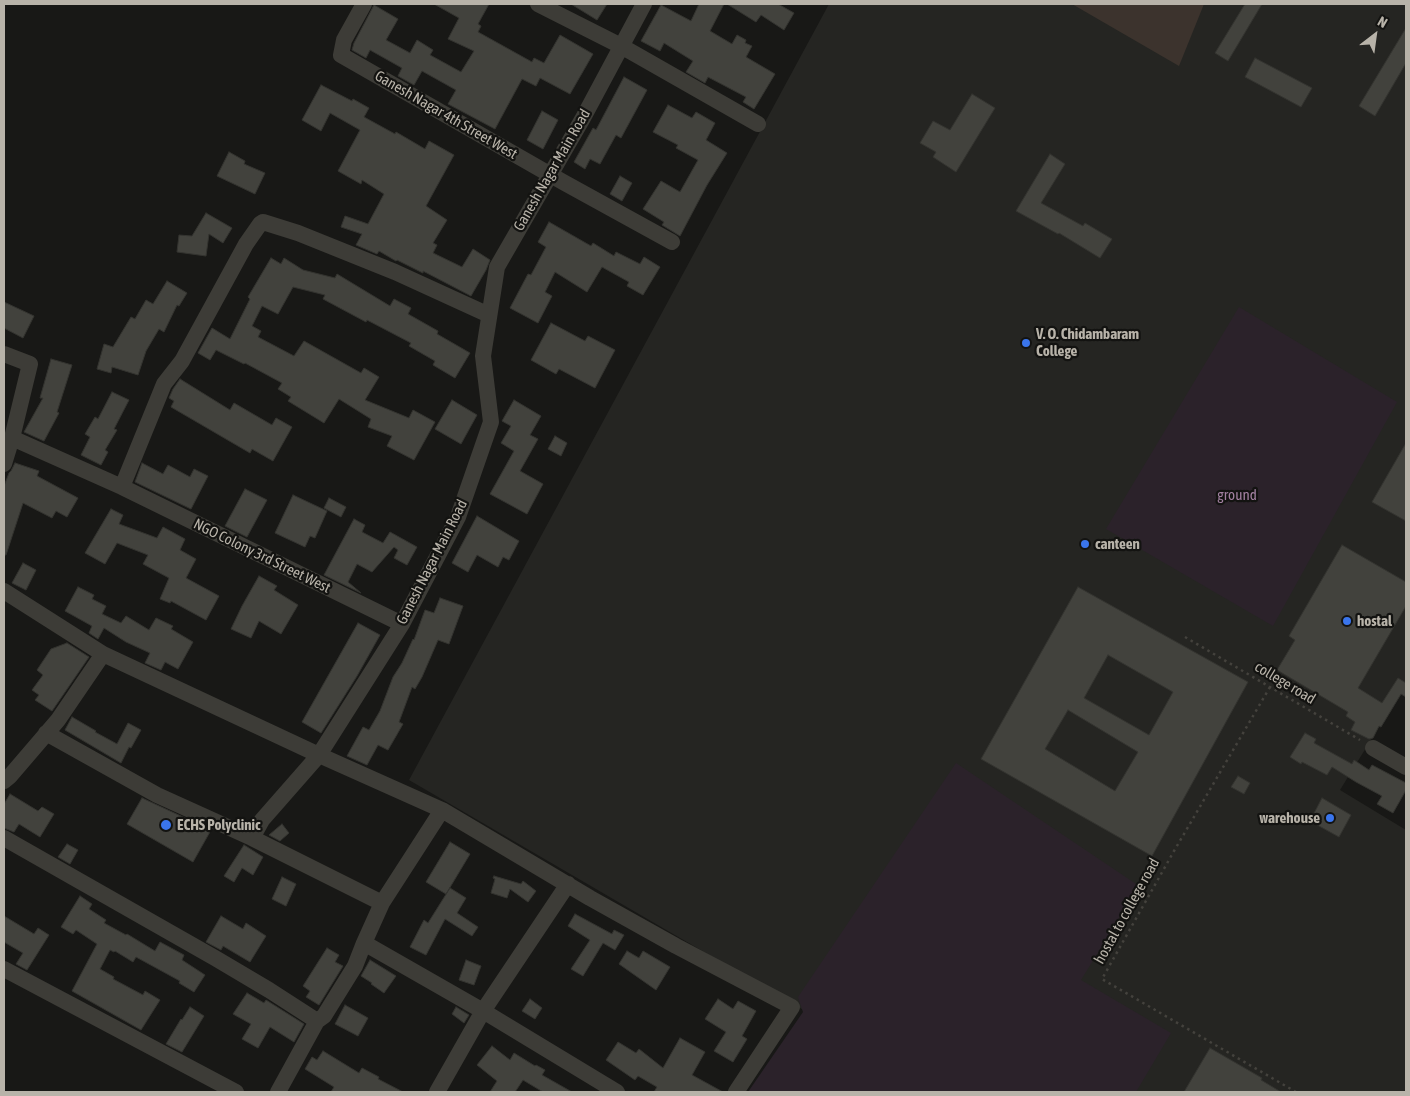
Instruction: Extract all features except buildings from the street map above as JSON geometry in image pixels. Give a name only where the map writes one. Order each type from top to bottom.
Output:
[{"type":"street","name":"Ganesh Nagar 4th Street West","points":[[364,4],[344,40],[341,55],[672,242]]},
{"type":"street","points":[[538,4],[621,46],[758,124]]},
{"type":"street","name":"Ganesh Nagar Main Road","points":[[252,838],[262,820],[319,755],[402,624],[458,517],[491,422],[483,356],[497,267],[644,4]]},
{"type":"street","points":[[122,487],[164,384],[182,360],[246,244],[260,224],[264,222],[298,233],[396,272],[489,315]]},
{"type":"street","points":[[4,354],[30,364],[4,464]]},
{"type":"street","name":"NGO Colony 3rd Street West","points":[[12,438],[122,487],[402,624]]},
{"type":"street","points":[[4,591],[103,654],[442,810],[676,946],[792,1008],[736,1092]]},
{"type":"street","points":[[4,781],[58,720],[103,654]]},
{"type":"street","points":[[46,733],[157,795],[252,838],[382,903]]},
{"type":"street","points":[[1373,748],[1406,767]]},
{"type":"street","points":[[278,1092],[317,1021],[324,1016],[354,966],[382,903],[442,810]]},
{"type":"street","points":[[4,838],[223,962],[317,1021]]},
{"type":"street","points":[[437,1092],[483,1011],[568,884]]},
{"type":"street","points":[[364,943],[483,1011],[617,1092]]},
{"type":"street","points":[[4,969],[236,1092]]},
{"type":"path","name":"college road","points":[[1185,637],[1373,748]]},
{"type":"path","name":"hostal to college road","points":[[1270,687],[1102,979],[1296,1092]]},
{"type":"shaded area","name":"V. O. Chidambaram College","points":[[829,4],[1406,4],[1406,683],[1340,790],[1406,830],[1406,1092],[763,1092],[807,1012],[409,780]]},
{"type":"shaded area","points":[[1072,4],[1204,4],[1179,66]]},
{"type":"green space","name":"ground","points":[[1239,307],[1397,402],[1273,626],[1106,529]]},
{"type":"green space","points":[[956,763],[1139,886],[1081,980],[1171,1033],[1136,1092],[748,1092],[803,1012],[798,997]]},
{"type":"place","name":"V. O. Chidambaram College","points":[[1026,343]]},
{"type":"place","name":"canteen","points":[[1085,544]]},
{"type":"place","name":"hostal","points":[[1347,621]]},
{"type":"place","name":"warehouse","points":[[1330,818]]},
{"type":"place","name":"ECHS Polyclinic","points":[[166,825]]}]
